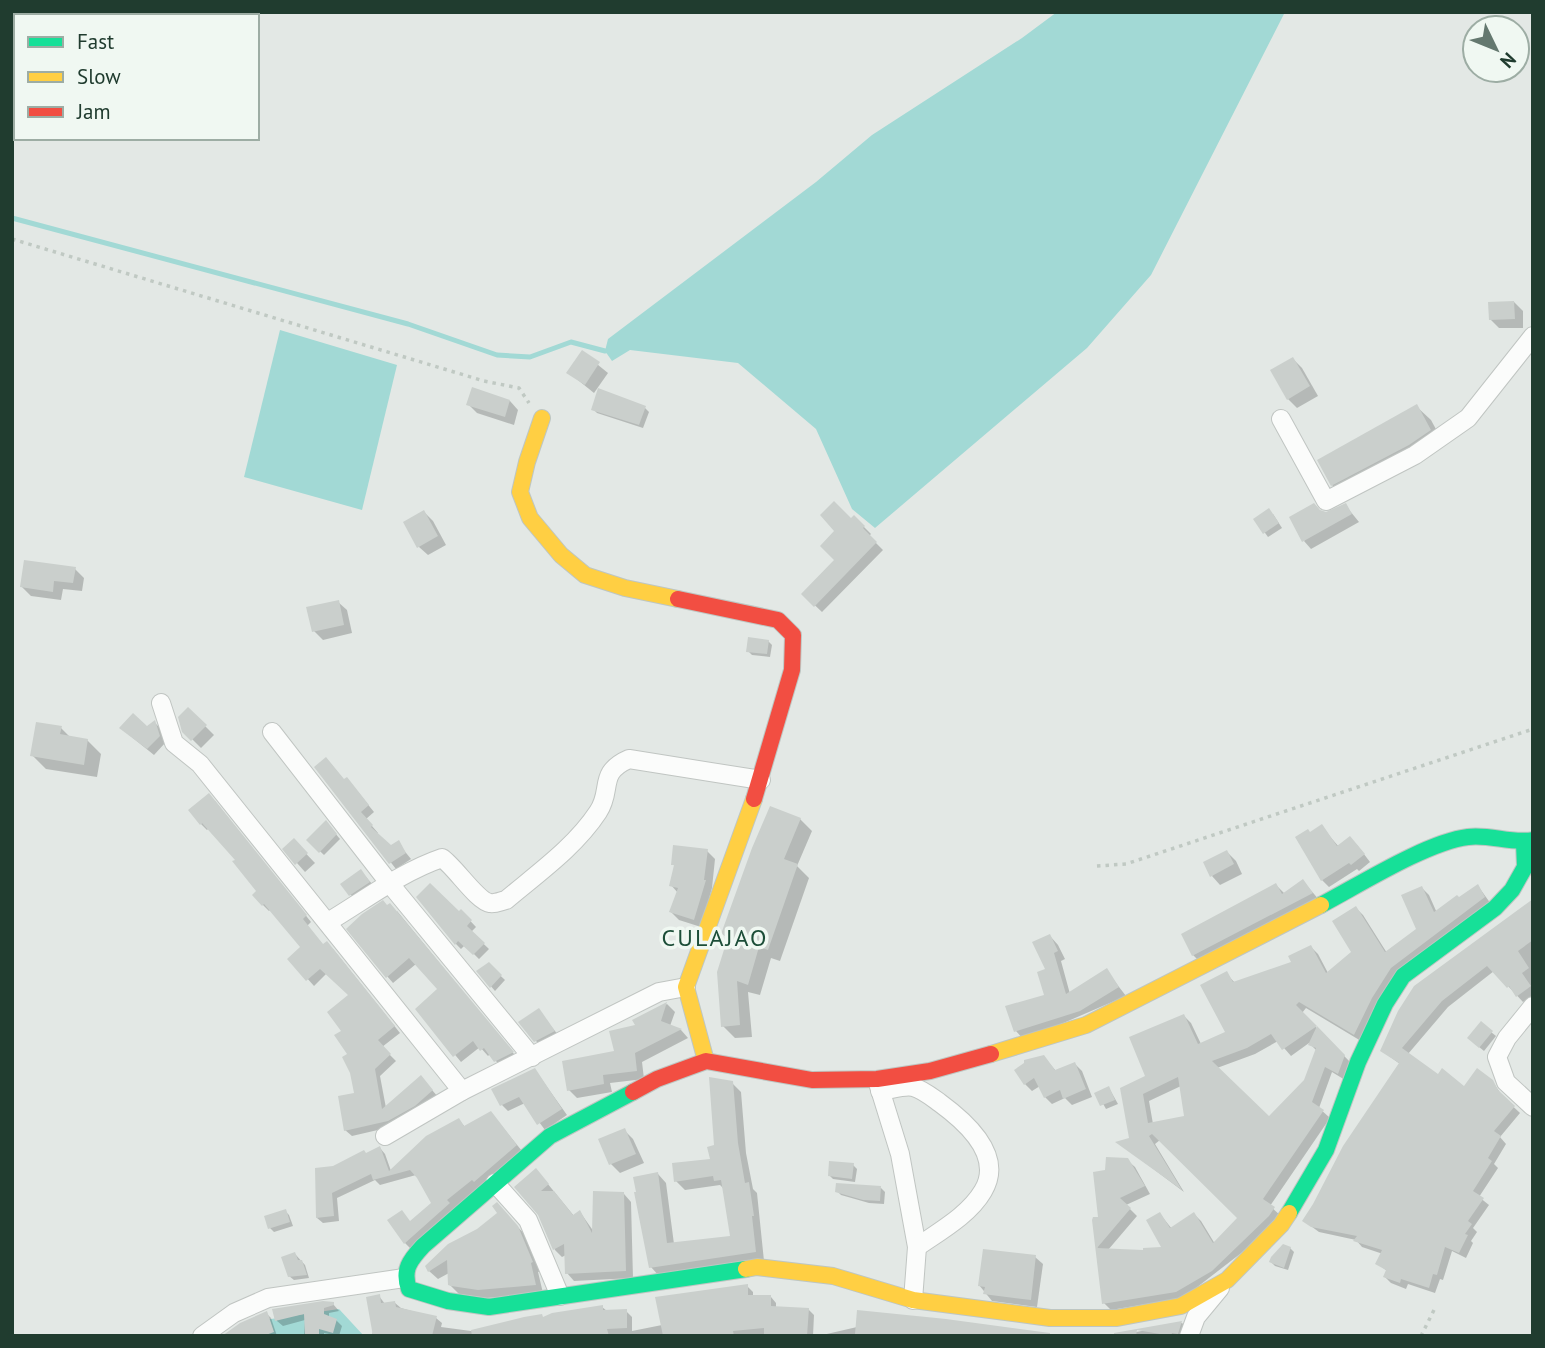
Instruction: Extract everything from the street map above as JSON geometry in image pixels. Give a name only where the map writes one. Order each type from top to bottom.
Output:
[{"type":"street","points":[[1281,419],[1326,501],[1415,455],[1468,418],[1533,336]]},
{"type":"street","points":[[542,418],[520,492],[530,518],[561,555],[577,569],[585,575],[625,588],[778,620],[793,635],[792,670],[761,779],[686,987],[706,1061]]},
{"type":"street","points":[[161,703],[174,743],[200,764],[462,1091]]},
{"type":"street","points":[[272,732],[390,884],[532,1057]]},
{"type":"street","points":[[328,922],[426,863],[442,858],[454,867],[480,899],[492,903],[506,900],[580,836],[600,810],[609,773],[618,764],[629,759],[761,779]]},
{"type":"street","points":[[879,1085],[1086,1025],[1425,851],[1467,837],[1528,841],[1525,867],[1495,908],[1403,976],[1385,1004],[1358,1062],[1326,1150],[1300,1197],[1280,1225],[1196,1317],[1189,1336]]},
{"type":"street","points":[[385,1136],[462,1091],[659,992],[686,987]]},
{"type":"street","points":[[1533,1006],[1507,1038],[1497,1057],[1506,1082],[1533,1107]]},
{"type":"street","points":[[918,1247],[969,1209],[984,1189],[989,1167],[981,1142],[963,1120],[929,1095],[912,1087],[812,1080],[706,1061],[657,1079],[550,1136],[423,1246],[407,1264],[404,1278],[409,1289],[424,1295],[489,1307],[757,1268],[834,1276],[913,1300],[1051,1318],[1108,1318],[1181,1306],[1227,1280]]},
{"type":"street","points":[[879,1085],[900,1154],[918,1247],[913,1300]]},
{"type":"street","points":[[495,1183],[528,1220],[560,1296]]},
{"type":"street","points":[[202,1336],[234,1313],[268,1298],[404,1278]]},
{"type":"path","points":[[12,239],[484,381],[519,388],[542,418]]},
{"type":"path","points":[[1097,866],[1126,864],[1533,729]]},
{"type":"path","points":[[1421,1336],[1434,1310]]},
{"type":"water","points":[[1057,12],[1285,12],[1151,275],[1087,348],[875,528],[852,509],[816,429],[738,363],[630,350],[612,361],[605,351],[608,339],[816,182],[872,135],[1022,38]]},
{"type":"water","points":[[280,330],[397,365],[362,510],[244,477]]},
{"type":"water","points":[[339,1309],[364,1336],[234,1336],[250,1322]]},
{"type":"building","points":[[1514,301],[1515,319],[1489,320],[1488,302]]},
{"type":"building","points":[[582,350],[600,362],[585,385],[566,373]]},
{"type":"building","points":[[1293,357],[1310,386],[1287,400],[1270,370]]},
{"type":"building","points":[[472,387],[510,400],[505,417],[466,405]]},
{"type":"building","points":[[598,388],[646,406],[639,425],[591,410]]},
{"type":"building","points":[[1417,404],[1431,430],[1409,445],[1331,486],[1317,460]]},
{"type":"building","points":[[834,501],[851,518],[854,515],[877,542],[814,607],[801,594],[834,560],[820,546],[834,531],[820,515]]},
{"type":"building","points":[[1314,503],[1326,512],[1346,503],[1352,514],[1302,542],[1289,517]]},
{"type":"building","points":[[1269,508],[1279,523],[1263,534],[1253,519]]},
{"type":"building","points":[[424,510],[438,536],[417,548],[403,522]]},
{"type":"building","points":[[24,560],[76,567],[73,583],[54,581],[53,592],[20,587]]},
{"type":"building","points":[[339,600],[344,625],[312,632],[306,607]]},
{"type":"building","points":[[748,637],[769,640],[767,654],[746,652]]},
{"type":"building","points":[[188,707],[207,725],[191,741],[182,732],[178,717]]},
{"type":"building","points":[[133,713],[147,726],[155,720],[160,736],[147,749],[119,728]]},
{"type":"building","points":[[36,722],[62,726],[60,734],[88,739],[84,765],[30,756]]},
{"type":"building","points":[[326,757],[344,779],[347,777],[369,805],[361,812],[373,825],[371,827],[391,845],[399,840],[406,853],[389,864],[314,767]]},
{"type":"building","points":[[209,793],[307,915],[303,919],[323,944],[327,941],[395,1026],[378,1040],[391,1054],[375,1069],[382,1109],[421,1075],[433,1090],[415,1106],[388,1121],[344,1131],[338,1096],[354,1093],[350,1073],[342,1057],[347,1054],[334,1035],[341,1031],[327,1012],[348,995],[320,969],[306,981],[287,959],[300,947],[264,904],[262,906],[252,895],[256,891],[232,861],[235,860],[188,810]]},
{"type":"building","points":[[770,806],[801,818],[784,859],[798,864],[768,950],[759,947],[748,985],[737,981],[740,1025],[721,1027],[717,972],[728,937],[721,934]]},
{"type":"building","points":[[326,820],[337,834],[319,853],[306,840]]},
{"type":"building","points":[[1322,824],[1337,846],[1350,836],[1365,854],[1321,881],[1295,837]]},
{"type":"building","points":[[294,838],[308,853],[295,865],[282,849]]},
{"type":"building","points":[[673,845],[708,849],[706,880],[694,920],[669,912],[678,888],[669,886],[674,865],[671,865]]},
{"type":"building","points":[[1227,850],[1234,864],[1210,877],[1203,862]]},
{"type":"building","points":[[361,869],[370,882],[349,896],[340,884]]},
{"type":"building","points":[[1303,879],[1313,893],[1192,956],[1181,934],[1276,883],[1282,894]]},
{"type":"building","points":[[430,883],[472,920],[467,926],[485,943],[473,955],[458,941],[455,945],[416,897]]},
{"type":"building","points":[[1478,884],[1485,897],[1391,968],[1372,998],[1354,1035],[1299,1002],[1296,1005],[1317,1026],[1345,1055],[1338,1074],[1325,1067],[1312,1102],[1324,1110],[1263,1199],[1275,1207],[1212,1271],[1176,1292],[1102,1304],[1092,1220],[1093,1217],[1098,1217],[1093,1172],[1105,1170],[1106,1157],[1128,1158],[1145,1186],[1120,1198],[1131,1208],[1097,1248],[1143,1250],[1161,1247],[1146,1220],[1160,1212],[1170,1228],[1194,1212],[1213,1243],[1237,1218],[1152,1134],[1149,1136],[1182,1190],[1115,1142],[1129,1138],[1120,1088],[1145,1076],[1129,1037],[1184,1014],[1198,1044],[1225,1032],[1200,985],[1227,971],[1233,982],[1291,962],[1288,956],[1311,945],[1326,973],[1351,952],[1332,921],[1356,906],[1385,952],[1416,929],[1401,895],[1422,886],[1434,912]],"holes":[[[1317,1026],[1308,1045],[1316,1048],[1304,1080],[1269,1116],[1212,1061],[1247,1048],[1271,1034],[1282,1050]],[[1178,1077],[1184,1116],[1148,1123],[1143,1094]]]},
{"type":"building","points":[[1533,899],[1533,940],[1518,951],[1529,968],[1522,973],[1531,986],[1516,997],[1509,986],[1507,988],[1487,966],[1442,1001],[1402,1048],[1438,1074],[1442,1068],[1464,1086],[1477,1068],[1493,1080],[1498,1090],[1515,1106],[1494,1131],[1501,1136],[1488,1158],[1492,1161],[1473,1191],[1484,1198],[1468,1221],[1472,1224],[1465,1234],[1468,1235],[1459,1253],[1445,1247],[1437,1275],[1433,1274],[1429,1288],[1401,1279],[1400,1283],[1383,1277],[1386,1270],[1375,1264],[1382,1250],[1353,1241],[1357,1236],[1311,1227],[1302,1221],[1343,1146],[1399,1063],[1380,1051],[1398,1011],[1414,986]]},
{"type":"building","points":[[383,900],[387,905],[390,903],[514,1052],[494,1062],[484,1048],[480,1051],[473,1041],[453,1057],[415,1009],[437,989],[409,958],[386,978],[346,929]]},
{"type":"building","points":[[1050,934],[1058,951],[1054,953],[1066,994],[1107,968],[1119,987],[1080,1011],[1014,1032],[1005,1006],[1044,995],[1037,972],[1045,969],[1032,942]]},
{"type":"building","points":[[489,962],[502,975],[490,988],[476,971]]},
{"type":"building","points":[[667,1002],[661,1021],[682,1029],[635,1053],[637,1071],[603,1075],[604,1084],[567,1091],[562,1061],[614,1051],[609,1031],[635,1025],[632,1020]]},
{"type":"building","points":[[539,1008],[555,1031],[534,1042],[518,1022]]},
{"type":"building","points":[[1481,1021],[1493,1031],[1479,1048],[1467,1038]]},
{"type":"building","points":[[1044,1055],[1055,1070],[1075,1062],[1086,1089],[1063,1099],[1060,1090],[1044,1098],[1034,1078],[1024,1085],[1014,1070],[1024,1063],[1024,1060]]},
{"type":"building","points":[[535,1068],[562,1109],[537,1125],[519,1097],[500,1106],[491,1089]]},
{"type":"building","points":[[709,1077],[733,1081],[738,1143],[745,1183],[749,1182],[756,1252],[649,1268],[633,1177],[658,1172],[667,1243],[730,1236],[721,1180],[714,1181],[713,1176],[674,1182],[672,1163],[710,1159],[707,1147],[714,1145]]},
{"type":"building","points":[[1109,1086],[1115,1100],[1100,1106],[1094,1093]]},
{"type":"building","points":[[491,1111],[517,1145],[474,1182],[472,1180],[447,1200],[450,1203],[404,1244],[387,1220],[402,1210],[410,1221],[431,1203],[410,1170],[373,1180],[371,1174],[332,1193],[334,1216],[316,1218],[315,1168],[333,1166],[364,1150],[366,1153],[380,1146],[389,1171],[426,1136],[459,1118],[464,1126]]},
{"type":"building","points":[[625,1128],[636,1154],[609,1165],[598,1139]]},
{"type":"building","points":[[829,1161],[854,1163],[852,1179],[828,1176]]},
{"type":"building","points":[[536,1168],[549,1184],[541,1191],[554,1191],[573,1215],[580,1210],[592,1233],[593,1191],[624,1192],[626,1271],[565,1274],[564,1244],[553,1250],[538,1215],[514,1187]]},
{"type":"building","points":[[836,1183],[881,1186],[880,1201],[863,1200],[835,1192]]},
{"type":"building","points":[[497,1202],[518,1226],[533,1262],[531,1263],[536,1285],[478,1290],[451,1286],[448,1285],[447,1260],[428,1272],[425,1266],[448,1244],[477,1229],[497,1213],[492,1206]]},
{"type":"building","points":[[286,1209],[290,1222],[268,1229],[264,1216]]},
{"type":"building","points":[[1283,1244],[1291,1247],[1284,1268],[1269,1262]]},
{"type":"building","points":[[983,1249],[1036,1255],[1031,1300],[983,1294],[985,1287],[978,1286]]},
{"type":"building","points":[[295,1252],[298,1260],[302,1260],[307,1275],[288,1277],[281,1257]]},
{"type":"building","points":[[748,1284],[748,1295],[771,1295],[771,1306],[809,1308],[807,1336],[764,1336],[764,1328],[733,1331],[734,1336],[663,1336],[655,1297]]},
{"type":"building","points":[[380,1294],[381,1303],[395,1301],[396,1307],[437,1316],[432,1336],[373,1336],[366,1297]]},
{"type":"building","points":[[323,1301],[334,1302],[334,1305],[324,1308],[324,1314],[337,1319],[333,1333],[319,1329],[319,1336],[305,1336],[304,1314],[275,1321],[272,1309]]},
{"type":"building","points":[[603,1305],[603,1310],[627,1309],[627,1328],[607,1329],[609,1336],[472,1336],[471,1330],[524,1317],[542,1314],[543,1317],[552,1313]]},
{"type":"building","points":[[857,1310],[1050,1333],[1050,1336],[855,1334]]},
{"type":"building","points":[[267,1311],[274,1332],[263,1336],[222,1336],[240,1323]]},
{"type":"building","points":[[1182,1321],[1178,1334],[1172,1333],[1171,1336],[1137,1330],[1136,1336],[1114,1336],[1114,1333]]},
{"type":"waterway","points":[[12,218],[408,324],[497,355],[530,357],[571,342],[605,351]]},
{"type":"traffic: fast","points":[[1321,905],[1413,855],[1451,841],[1476,836],[1517,841],[1533,840]]},
{"type":"traffic: fast","points":[[1289,1213],[1326,1150],[1358,1062],[1385,1004],[1403,976],[1495,908],[1512,890],[1525,867],[1524,843]]},
{"type":"traffic: fast","points":[[633,1092],[550,1136],[423,1246],[408,1266],[406,1276],[409,1289],[448,1301],[489,1307],[746,1269]]},
{"type":"traffic: slow","points":[[542,418],[520,492],[530,518],[561,555],[585,575],[625,588],[678,599]]},
{"type":"traffic: slow","points":[[706,1061],[686,987],[754,799]]},
{"type":"traffic: slow","points":[[991,1054],[1086,1025],[1321,905]]},
{"type":"traffic: slow","points":[[746,1269],[757,1267],[833,1276],[913,1300],[1050,1318],[1117,1318],[1181,1306],[1227,1280],[1281,1225],[1289,1213]]},
{"type":"traffic: jam","points":[[678,599],[778,620],[793,635],[792,670],[754,799]]},
{"type":"traffic: jam","points":[[633,1092],[657,1079],[706,1061],[812,1080],[877,1079],[930,1071],[991,1054]]},
{"type":"district","name":"CULAJAO","points":[[715,938]]}]
